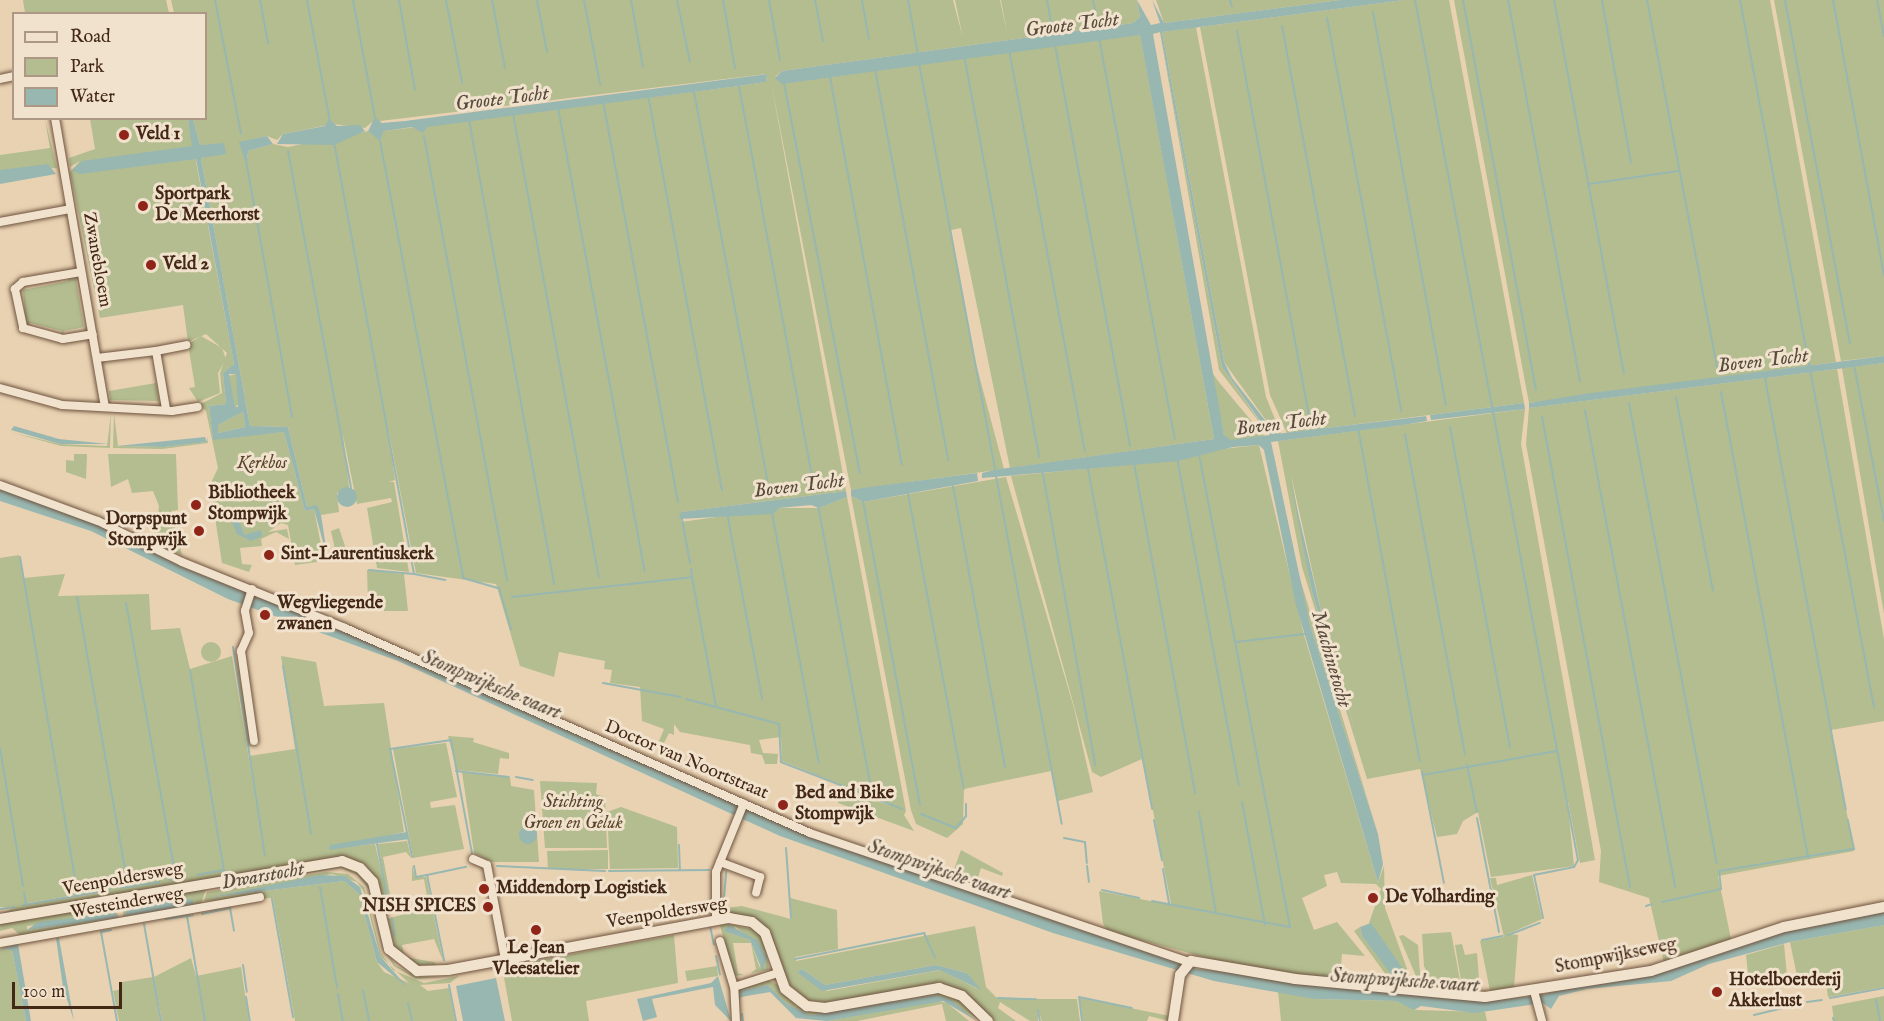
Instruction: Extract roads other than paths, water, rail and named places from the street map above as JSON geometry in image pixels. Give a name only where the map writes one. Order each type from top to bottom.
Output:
[{"type":"street","name":"Zwanebloem","points":[[55,120],[105,407]]},
{"type":"street","points":[[0,222],[70,209]]},
{"type":"street","points":[[81,272],[23,282],[15,289],[23,328],[63,339],[93,334]]},
{"type":"street","points":[[97,358],[186,345]]},
{"type":"street","points":[[156,351],[166,409]]},
{"type":"street","points":[[0,388],[57,404],[166,409],[198,407]]},
{"type":"street","name":"Doctor van Noortstraat","points":[[0,485],[90,518],[252,591],[840,844],[1186,963],[1420,992]]},
{"type":"street","points":[[252,591],[247,604],[249,633],[241,651],[254,741]]},
{"type":"street","points":[[716,919],[713,891],[720,862],[743,804]]},
{"type":"street","points":[[473,859],[487,865],[505,959]]},
{"type":"street","name":"Veenpoldersweg","points":[[0,919],[342,861],[360,868],[372,882],[389,949],[409,968],[437,972],[716,919],[745,920],[759,927],[770,940],[778,973],[789,993],[807,1005],[825,1008],[939,988],[962,996],[988,1021]]},
{"type":"street","points":[[720,862],[760,877],[756,893]]},
{"type":"street","name":"Westeinderweg","points":[[0,943],[260,897]]},
{"type":"street","name":"Stompwijkseweg","points":[[1420,992],[1485,997],[1536,997],[1651,971],[1784,927],[1884,907]]},
{"type":"street","points":[[720,941],[734,987],[736,1021]]},
{"type":"street","points":[[1173,1021],[1180,975],[1186,963]]},
{"type":"street","points":[[734,987],[778,973]]},
{"type":"street","points":[[1536,997],[1542,1021]]},
{"type":"water","points":[[1137,0],[1151,25],[1160,23],[1152,0],[1164,23],[1340,0],[1404,0],[1162,32],[1224,362],[1232,378],[1276,434],[1426,416],[1427,421],[1271,442],[1310,625],[1378,834],[1383,864],[1378,883],[1296,605],[1264,450],[1259,445],[1233,447],[1178,461],[982,478],[982,473],[994,470],[1214,439],[1140,35],[782,84],[775,78],[782,71],[1133,23],[1140,17]],"holes":[[[1160,32],[1222,367],[1270,435],[1231,440],[1224,435],[1153,34]]]},
{"type":"water","points":[[767,74],[766,82],[427,127],[423,133],[412,127],[384,131],[380,141],[368,131],[375,117],[382,123],[405,121]]},
{"type":"water","points":[[329,119],[337,126],[360,125],[365,131],[334,145],[277,144],[283,134],[325,126]]},
{"type":"water","points":[[188,120],[193,120],[200,145],[224,143],[226,154],[201,158],[250,426],[288,427],[307,507],[317,505],[321,515],[328,560],[314,509],[305,511],[284,432],[213,440],[209,406],[226,404],[223,373],[234,364],[196,159],[80,174],[72,170],[82,161],[192,146]],"holes":[[[229,374],[236,374],[238,407],[235,407]],[[243,412],[245,427],[218,433],[218,425]]]},
{"type":"water","points":[[267,136],[273,144],[248,151],[247,168],[239,142]]},
{"type":"water","points":[[48,164],[56,174],[0,184],[0,170]]},
{"type":"water","points":[[1884,356],[1884,363],[1529,408],[1529,403],[1584,394]]},
{"type":"water","points":[[1524,403],[1525,409],[1431,420],[1430,415]]},
{"type":"water","points":[[14,426],[59,439],[108,444],[60,444],[11,430]]},
{"type":"water","points":[[205,437],[207,442],[164,447],[117,446]]},
{"type":"water","points":[[977,473],[978,481],[863,502],[851,496],[851,490]]},
{"type":"water","points":[[1289,474],[1323,620],[1357,737],[1312,592]]},
{"type":"water","points":[[347,487],[354,490],[357,497],[354,504],[347,507],[340,504],[337,497],[340,490]]},
{"type":"water","points":[[0,488],[102,527],[182,567],[341,630],[812,838],[1196,969],[1493,1000],[1538,996],[1789,929],[1884,911],[1884,925],[1790,942],[1709,964],[1671,981],[1587,989],[1559,996],[1551,1009],[1543,1003],[1475,1013],[1421,1006],[1414,1010],[1396,1001],[1314,999],[1214,981],[1053,933],[780,836],[398,661],[228,599],[91,531],[0,501]]},
{"type":"water","points":[[846,491],[847,497],[819,508],[811,505],[779,508],[773,514],[679,519],[681,512]]},
{"type":"water","points":[[237,514],[244,535],[261,530],[262,536],[251,541],[237,534],[231,520]]},
{"type":"water","points":[[528,826],[534,829],[537,835],[534,841],[528,844],[522,841],[519,835],[522,829]]},
{"type":"water","points":[[407,832],[409,839],[329,850],[330,845]]},
{"type":"water","points":[[320,875],[345,876],[360,887],[380,956],[408,988],[377,962],[359,894],[344,881],[207,898]]},
{"type":"water","points":[[181,898],[193,900],[193,906],[125,916],[127,909]]},
{"type":"water","points":[[116,913],[117,918],[27,930],[38,922]]},
{"type":"water","name":"Stompwijksche vaart","points":[[1371,923],[1410,979],[1409,985],[1395,979],[1362,936],[1360,927]]},
{"type":"water","points":[[729,925],[757,940],[767,958],[762,970],[750,940],[724,931]]},
{"type":"water","points":[[56,938],[59,938],[74,1021],[63,987]]},
{"type":"water","points":[[18,944],[31,1021],[26,1021],[12,950],[0,949]]},
{"type":"water","points":[[936,965],[967,973],[981,990],[940,970],[822,991],[797,972],[802,969],[825,985]]},
{"type":"water","points":[[718,976],[731,1021],[715,1005],[713,987],[652,999],[657,1017],[643,1021],[637,999],[711,983]]},
{"type":"water","points":[[496,978],[505,1021],[463,1021],[456,986]]},
{"type":"water","points":[[768,985],[787,1004],[810,1015],[936,995],[951,1000],[977,1021],[943,1001],[827,1021],[796,1018],[770,992],[741,997],[737,1003],[740,991]]},
{"type":"waterway","points":[[215,0],[241,134]]},
{"type":"waterway","points":[[260,0],[268,43]]},
{"type":"waterway","points":[[307,0],[330,122]]},
{"type":"waterway","points":[[353,0],[375,117]]},
{"type":"waterway","points":[[399,0],[415,90]]},
{"type":"waterway","name":"Groote Tocht","points":[[446,0],[462,82]]},
{"type":"waterway","points":[[492,0],[505,68]]},
{"type":"waterway","points":[[537,0],[547,52]]},
{"type":"waterway","points":[[584,0],[600,84]]},
{"type":"waterway","points":[[631,0],[643,67]]},
{"type":"waterway","points":[[677,0],[690,62]]},
{"type":"waterway","points":[[723,0],[735,68]]},
{"type":"waterway","points":[[769,0],[780,60]]},
{"type":"waterway","points":[[815,0],[823,41]]},
{"type":"waterway","points":[[862,0],[869,38]]},
{"type":"waterway","points":[[908,0],[918,55]]},
{"type":"waterway","name":"Groote Tocht","points":[[1047,0],[1052,28]]},
{"type":"waterway","name":"Groote Tocht","points":[[1093,0],[1098,24]]},
{"type":"waterway","points":[[1230,0],[1232,7]]},
{"type":"waterway","points":[[1415,0],[1578,860],[1574,867],[1534,875],[1543,918]]},
{"type":"waterway","points":[[1463,0],[1536,389]]},
{"type":"waterway","points":[[1508,0],[1580,381]]},
{"type":"waterway","points":[[1554,0],[1624,374]]},
{"type":"waterway","points":[[1602,0],[1631,162]]},
{"type":"waterway","name":"Boven Tocht","points":[[1647,0],[1717,366]]},
{"type":"waterway","name":"Boven Tocht","points":[[1740,0],[1874,707]]},
{"type":"waterway","points":[[1785,0],[1850,343]]},
{"type":"waterway","points":[[1833,0],[1884,275]]},
{"type":"waterway","points":[[1877,0],[1884,36]]},
{"type":"waterway","points":[[1373,12],[1446,405]]},
{"type":"waterway","points":[[1327,18],[1401,411]]},
{"type":"waterway","points":[[1282,26],[1355,416]]},
{"type":"waterway","name":"Boven Tocht","points":[[1237,31],[1310,422]]},
{"type":"waterway","name":"Groote Tocht","points":[[1099,38],[1175,439]]},
{"type":"waterway","name":"Groote Tocht","points":[[1055,45],[1130,446]]},
{"type":"waterway","points":[[1009,50],[1085,451]]},
{"type":"waterway","points":[[964,55],[1039,457]]},
{"type":"waterway","points":[[919,63],[995,470]]},
{"type":"waterway","points":[[875,69],[948,460]]},
{"type":"waterway","points":[[829,72],[902,464]]},
{"type":"waterway","points":[[784,83],[860,473]]},
{"type":"waterway","name":"Boven Tocht","points":[[739,86],[814,485]]},
{"type":"waterway","name":"Boven Tocht","points":[[694,92],[767,480]]},
{"type":"waterway","points":[[648,95],[722,490]]},
{"type":"waterway","points":[[603,101],[678,502]]},
{"type":"waterway","name":"Groote Tocht","points":[[558,108],[645,571]]},
{"type":"waterway","name":"Groote Tocht","points":[[513,114],[599,577]]},
{"type":"waterway","name":"Groote Tocht","points":[[469,120],[554,584]]},
{"type":"waterway","points":[[424,136],[507,580]]},
{"type":"waterway","points":[[380,141],[463,578],[499,588],[511,629]]},
{"type":"waterway","points":[[334,142],[414,574],[445,580]]},
{"type":"waterway","points":[[288,151],[351,487]]},
{"type":"waterway","points":[[247,166],[292,417]]},
{"type":"waterway","points":[[1589,184],[1678,171]]},
{"type":"waterway","points":[[1854,365],[1884,521]]},
{"type":"waterway","name":"Boven Tocht","points":[[1765,378],[1846,809]]},
{"type":"waterway","points":[[1721,392],[1808,858]]},
{"type":"waterway","points":[[1676,397],[1713,591]]},
{"type":"waterway","points":[[1629,403],[1717,863]]},
{"type":"waterway","points":[[1585,410],[1675,888]]},
{"type":"waterway","points":[[1542,417],[1630,887]]},
{"type":"waterway","points":[[1450,427],[1510,747]]},
{"type":"waterway","points":[[1358,428],[1420,761]]},
{"type":"waterway","points":[[1405,434],[1465,754]]},
{"type":"waterway","points":[[1152,901],[1290,927],[1199,455]]},
{"type":"waterway","points":[[1177,458],[1239,785]]},
{"type":"waterway","points":[[1134,463],[1195,793]]},
{"type":"waterway","points":[[1087,464],[1152,809]]},
{"type":"waterway","points":[[1042,469],[1095,765]]},
{"type":"waterway","points":[[996,476],[1062,824]]},
{"type":"waterway","points":[[952,481],[1005,767]]},
{"type":"waterway","points":[[907,488],[964,789]]},
{"type":"waterway","points":[[863,501],[920,805]]},
{"type":"waterway","name":"Boven Tocht","points":[[818,505],[871,789]]},
{"type":"waterway","points":[[727,513],[762,699]]},
{"type":"waterway","points":[[772,513],[819,763]]},
{"type":"waterway","points":[[682,519],[690,563]]},
{"type":"waterway","points":[[20,557],[78,896]]},
{"type":"waterway","points":[[691,569],[692,577]]},
{"type":"waterway","points":[[369,570],[414,574]]},
{"type":"waterway","points":[[512,597],[692,577],[716,706]]},
{"type":"waterway","points":[[77,597],[128,887]]},
{"type":"waterway","points":[[126,603],[174,866]]},
{"type":"waterway","name":"Machinetocht","points":[[1236,642],[1305,634]]},
{"type":"waterway","name":"Dwarstocht","points":[[233,647],[265,856]]},
{"type":"waterway","points":[[283,666],[311,834]]},
{"type":"waterway","name":"Dwarstocht","points":[[190,670],[224,870],[197,875]]},
{"type":"waterway","points":[[603,683],[681,697]]},
{"type":"waterway","points":[[686,699],[779,724],[781,762],[902,809]]},
{"type":"waterway","points":[[412,857],[390,749],[451,740],[472,853]]},
{"type":"waterway","points":[[0,748],[23,886]]},
{"type":"waterway","points":[[1423,775],[1557,751]]},
{"type":"waterway","points":[[1467,765],[1477,812]]},
{"type":"waterway","points":[[456,771],[509,777]]},
{"type":"waterway","points":[[1422,772],[1444,883]]},
{"type":"waterway","points":[[516,777],[533,780]]},
{"type":"waterway","points":[[1242,802],[1265,925]]},
{"type":"waterway","points":[[921,814],[956,828],[966,816],[966,804]]},
{"type":"waterway","points":[[1199,812],[1216,914]]},
{"type":"waterway","points":[[1477,818],[1499,932]]},
{"type":"waterway","points":[[1154,820],[1162,860]]},
{"type":"waterway","points":[[1662,902],[1721,889],[1719,871],[1854,849],[1848,820]]},
{"type":"waterway","points":[[1064,838],[1085,842],[1087,863]]},
{"type":"waterway","points":[[377,844],[389,906]]},
{"type":"waterway","points":[[679,845],[680,869]]},
{"type":"waterway","points":[[786,848],[791,918]]},
{"type":"waterway","points":[[414,866],[416,877],[427,875],[444,960]]},
{"type":"waterway","points":[[497,866],[605,871]]},
{"type":"waterway","points":[[1087,866],[1089,882]]},
{"type":"waterway","points":[[427,875],[466,867]]},
{"type":"waterway","points":[[1163,869],[1169,904]]},
{"type":"waterway","points":[[609,871],[709,870]]},
{"type":"waterway","points":[[723,909],[726,871]]},
{"type":"waterway","points":[[169,880],[184,877]]},
{"type":"waterway","points":[[121,888],[160,882]]},
{"type":"waterway","points":[[320,887],[337,988]]},
{"type":"waterway","points":[[23,905],[110,890]]},
{"type":"waterway","points":[[1102,890],[1139,898]]},
{"type":"waterway","points":[[24,892],[26,904]]},
{"type":"waterway","points":[[272,899],[293,1017]]},
{"type":"waterway","points":[[1646,906],[1652,904]]},
{"type":"waterway","points":[[0,909],[14,907]]},
{"type":"waterway","points":[[202,914],[230,908],[234,931]]},
{"type":"waterway","points":[[166,919],[193,915]]},
{"type":"waterway","points":[[187,916],[205,1021]]},
{"type":"waterway","points":[[392,918],[395,936]]},
{"type":"waterway","points":[[1508,935],[1540,923]]},
{"type":"waterway","points":[[144,924],[161,1021]]},
{"type":"waterway","points":[[710,926],[714,945]]},
{"type":"waterway","points":[[111,930],[101,932],[117,1021]]},
{"type":"waterway","points":[[795,959],[924,933],[935,958]]},
{"type":"waterway","points":[[1482,940],[1503,936]]},
{"type":"waterway","points":[[716,956],[720,975]]},
{"type":"waterway","points":[[243,965],[247,992]]},
{"type":"waterway","points":[[449,985],[456,1021]]},
{"type":"waterway","points":[[1830,998],[1884,988]]},
{"type":"waterway","points":[[363,990],[369,1021]]},
{"type":"waterway","points":[[338,994],[343,1021]]},
{"type":"waterway","points":[[246,997],[250,1021]]},
{"type":"waterway","points":[[1082,1021],[1079,997],[1132,1008]]},
{"type":"waterway","points":[[998,998],[1036,999]]},
{"type":"waterway","points":[[1807,1002],[1822,1000]]},
{"type":"waterway","points":[[1876,1000],[1880,1021]]},
{"type":"waterway","points":[[408,1003],[412,1021]]},
{"type":"waterway","points":[[1754,1015],[1795,1005]]},
{"type":"waterway","points":[[1038,1010],[1040,1021]]},
{"type":"waterway","points":[[742,1014],[743,1021]]},
{"type":"place","name":"Veld 1","points":[[124,135]]},
{"type":"place","name":"Sportpark De Meerhorst","points":[[143,206]]},
{"type":"place","name":"Veld 2","points":[[151,265]]},
{"type":"place","name":"Bibliotheek Stompwijk","points":[[196,505]]},
{"type":"place","name":"Dorpspunt Stompwijk","points":[[199,531]]},
{"type":"place","name":"Sint-Laurentiuskerk","points":[[269,555]]},
{"type":"place","name":"Wegvliegende zwanen","points":[[265,615]]},
{"type":"place","name":"Bed and Bike Stompwijk","points":[[783,805]]},
{"type":"place","name":"Middendorp Logistiek","points":[[484,889]]},
{"type":"place","name":"De Volharding","points":[[1373,898]]},
{"type":"place","name":"NISH SPICES","points":[[488,907]]},
{"type":"place","name":"Le Jean Vleesatelier","points":[[536,930]]},
{"type":"place","name":"Hotelboerderij Akkerlust","points":[[1717,992]]},
{"type":"park label","name":"Kerkbos","points":[[262,464]]},
{"type":"park label","name":"Stichting Groen en Geluk","points":[[573,814]]}]
